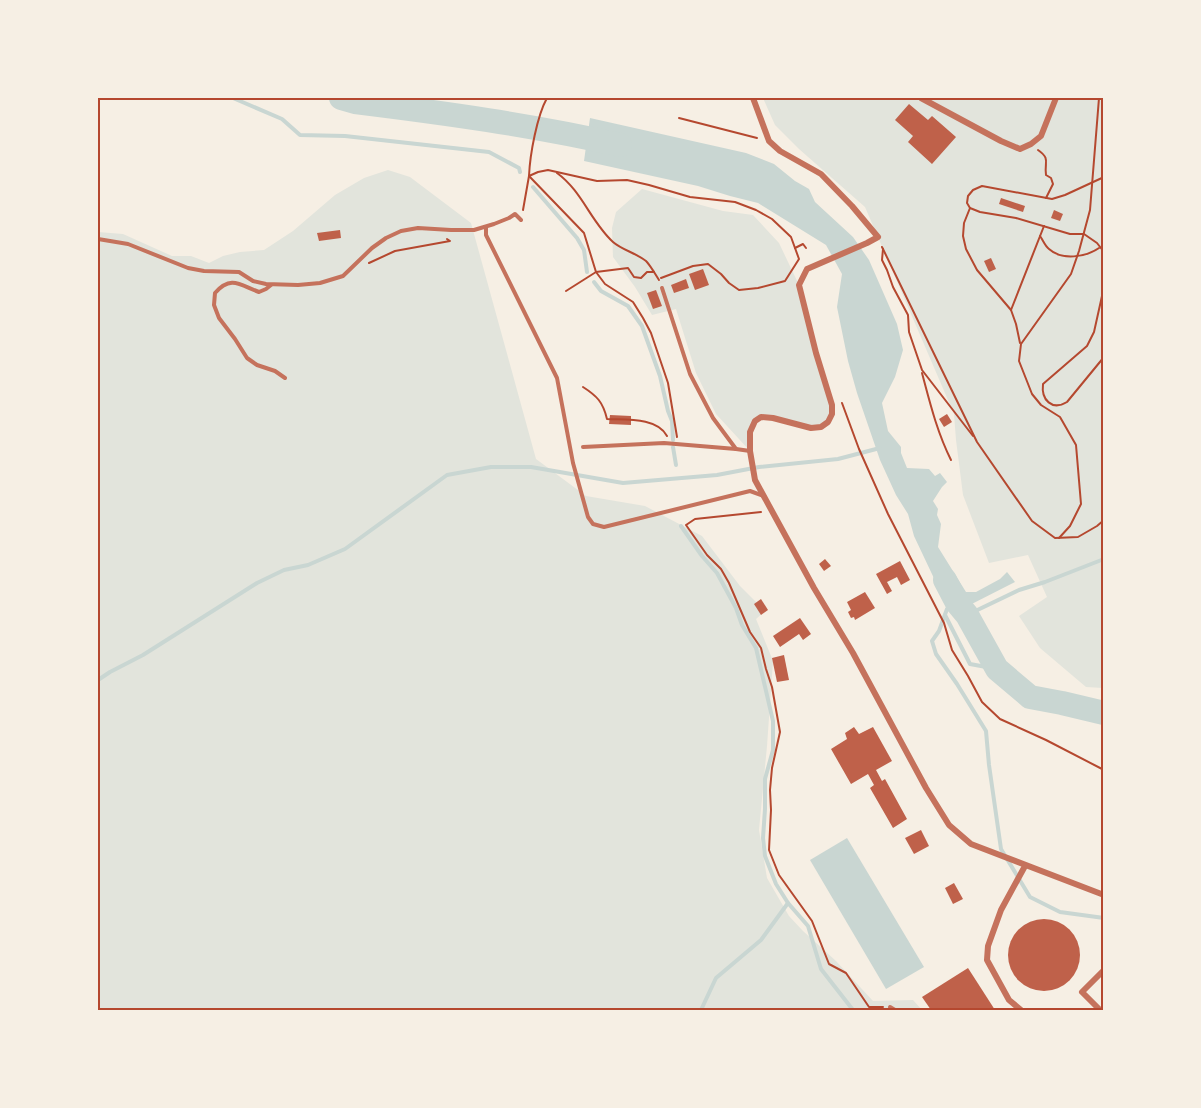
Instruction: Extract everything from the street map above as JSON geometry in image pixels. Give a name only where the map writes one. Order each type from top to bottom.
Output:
[{"type":"street","points":[[753,98],[769,141],[780,151],[821,174],[838,190],[878,237],[807,269],[799,285],[832,405],[831,414],[828,422],[821,427],[811,429],[773,418],[761,417],[755,421],[750,432],[751,462],[755,480],[926,788],[949,825],[971,844],[1016,861],[1023,869],[1104,895]]},
{"type":"street","points":[[921,98],[1020,149],[1041,136],[1056,98]]},
{"type":"street","points":[[1021,1011],[1009,1000],[987,960],[993,930],[1023,869]]},
{"type":"street","points":[[1100,1011],[1082,992],[1104,970]]},
{"type":"lane","points":[[98,239],[128,244],[188,268],[239,272],[253,281],[298,285],[320,283],[343,276],[372,248],[401,231],[418,228],[468,231],[486,228],[515,214],[520,220]]},
{"type":"lane","points":[[486,228],[486,235],[557,378],[573,464],[588,517],[593,524],[604,527],[750,490],[764,496]]},
{"type":"lane","points":[[271,284],[259,292],[241,284],[231,283],[221,286],[214,293],[214,305],[219,318],[246,358],[257,365],[276,371],[285,378]]},
{"type":"lane","points":[[662,288],[690,374],[713,418],[736,449]]},
{"type":"lane","points":[[584,447],[664,443],[750,451]]},
{"type":"lane","points":[[890,1007],[895,1011]]},
{"type":"path","points":[[520,220],[542,106],[547,98]]},
{"type":"path","points":[[1021,344],[1071,274],[1084,234],[1090,210],[1099,98]]},
{"type":"path","points":[[679,118],[769,141]]},
{"type":"path","points":[[1031,144],[1044,154],[1047,162],[1046,175],[1053,183],[1046,198]]},
{"type":"path","points":[[529,176],[548,170],[597,181],[627,180],[690,197],[735,202],[772,219],[791,237],[799,259],[785,281],[758,288],[739,290],[729,284],[708,264],[693,266],[659,279]]},
{"type":"path","points":[[556,172],[567,180],[599,227],[615,244],[646,261],[659,279],[662,288]]},
{"type":"path","points":[[529,176],[584,233],[596,272],[605,284],[633,302],[651,333],[668,383],[678,444]]},
{"type":"path","points":[[1104,177],[1052,199],[982,186],[968,195],[967,203],[970,208],[980,212],[1016,218],[1070,234],[1084,234],[1097,243],[1104,252]]},
{"type":"path","points":[[970,208],[964,223],[963,236],[966,249],[977,270],[1011,310],[1021,344],[1019,361],[1032,394],[1041,405],[1060,417],[1076,445],[1080,504],[1070,526],[1059,538]]},
{"type":"path","points":[[1011,310],[1044,226]]},
{"type":"path","points":[[363,266],[394,251],[450,241],[446,237]]},
{"type":"path","points":[[1040,237],[1049,249],[1065,256],[1093,252],[1100,248]]},
{"type":"path","points":[[795,248],[803,244],[806,248]]},
{"type":"path","points":[[951,460],[942,442],[909,332],[908,315],[882,260],[883,247],[977,442]]},
{"type":"path","points":[[566,291],[596,272],[628,268],[634,277],[641,278],[647,272],[654,272]]},
{"type":"path","points":[[1104,287],[1094,332],[1087,346],[1043,384],[1042,392],[1047,400],[1055,405],[1067,402],[1104,357]]},
{"type":"path","points":[[922,370],[977,442],[1032,521],[1055,538],[1059,538],[1078,537],[1104,520]]},
{"type":"path","points":[[583,387],[600,400],[607,419],[641,421],[659,426],[664,430],[667,438],[664,443]]},
{"type":"path","points":[[859,449],[888,514],[944,623],[952,650],[982,702],[1000,719],[1104,770]]},
{"type":"path","points":[[773,513],[758,512],[694,519],[686,525],[707,555],[721,569],[729,584],[750,632],[761,648],[772,687],[780,732],[772,768],[769,850],[779,875],[813,921],[830,964],[846,973],[869,1007],[890,1007]]},
{"type":"shaded area","points":[[763,98],[1103,98],[1103,688],[1086,687],[1040,648],[1019,616],[1047,597],[1028,555],[989,563],[963,495],[954,414],[865,207],[775,125]]},
{"type":"shaded area","points":[[590,118],[746,153],[774,164],[809,189],[815,202],[853,237],[869,260],[897,324],[903,350],[895,377],[882,403],[888,431],[901,447],[907,468],[929,469],[935,476],[940,473],[947,482],[933,501],[938,509],[937,515],[941,524],[938,547],[966,592],[976,592],[1000,579],[1007,572],[1015,582],[956,612],[940,591],[914,536],[908,514],[896,495],[880,460],[857,393],[837,307],[842,274],[826,245],[758,203],[698,186],[584,161]]},
{"type":"shaded area","points":[[388,170],[410,177],[471,223],[536,459],[586,496],[645,506],[702,536],[740,586],[765,611],[756,619],[773,661],[759,830],[767,878],[789,916],[873,1001],[913,1000],[922,1010],[98,1010],[98,232],[123,234],[172,256],[191,256],[209,263],[223,256],[264,250],[293,231],[335,195],[364,178]]},
{"type":"shaded area","points":[[642,189],[723,211],[753,215],[779,243],[799,285],[832,405],[828,422],[811,428],[773,418],[755,421],[750,451],[716,414],[696,373],[676,309],[652,315],[613,257],[612,228],[616,212]]},
{"type":"shaded area","points":[[847,838],[924,967],[886,989],[810,860]]},
{"type":"building","points":[[909,104],[928,120],[932,116],[956,137],[932,164],[908,142],[913,136],[895,120]]},
{"type":"building","points":[[1001,198],[1025,206],[1023,212],[999,204]]},
{"type":"building","points":[[1054,210],[1063,214],[1060,221],[1051,218]]},
{"type":"building","points":[[340,230],[341,238],[319,241],[317,233]]},
{"type":"building","points":[[991,258],[996,269],[989,272],[984,261]]},
{"type":"building","points":[[703,269],[709,285],[695,290],[689,274]]},
{"type":"building","points":[[686,279],[689,288],[674,293],[671,285]]},
{"type":"building","points":[[656,290],[662,306],[653,309],[647,293]]},
{"type":"building","points":[[947,414],[952,422],[944,427],[939,419]]},
{"type":"building","points":[[610,415],[631,416],[631,425],[609,424]]},
{"type":"building","points":[[825,559],[831,566],[824,571],[819,564]]},
{"type":"building","points":[[900,561],[910,580],[901,585],[897,577],[887,582],[892,591],[887,594],[876,574]]},
{"type":"building","points":[[865,592],[875,608],[855,620],[848,612],[851,610],[847,602]]},
{"type":"building","points":[[761,599],[768,610],[761,615],[754,604]]},
{"type":"building","points":[[800,618],[811,634],[803,640],[799,634],[780,647],[773,636]]},
{"type":"building","points":[[784,655],[789,680],[777,682],[772,658]]},
{"type":"building","points":[[854,727],[859,734],[873,727],[892,761],[876,770],[882,781],[885,779],[907,819],[893,828],[870,788],[874,785],[868,774],[851,784],[831,749],[847,739],[845,733]]},
{"type":"building","points":[[921,830],[929,846],[914,854],[905,838]]},
{"type":"building","points":[[954,883],[963,899],[953,904],[945,888]]},
{"type":"building","points":[[1044,919],[1064,925],[1074,935],[1080,955],[1074,975],[1064,985],[1044,991],[1024,985],[1014,975],[1008,955],[1014,935],[1024,925]]},
{"type":"building","points":[[968,968],[995,1010],[931,1010],[922,997]]},
{"type":"waterway","points":[[233,98],[282,119],[300,135],[345,136],[489,152],[519,168],[520,172]]},
{"type":"waterway","points":[[341,98],[355,102],[521,126],[620,145]]},
{"type":"waterway","points":[[533,187],[577,238],[584,250],[587,272]]},
{"type":"waterway","points":[[594,282],[601,291],[628,306],[642,326],[660,376],[672,421],[673,440]]},
{"type":"waterway","points":[[673,447],[676,465]]},
{"type":"waterway","points":[[98,680],[143,655],[257,583],[284,570],[308,565],[345,549],[447,475],[491,467],[531,467],[623,483],[717,475],[759,467],[838,459],[880,448]]},
{"type":"waterway","points":[[681,526],[717,573],[736,608],[742,625],[756,648],[773,721],[773,750],[765,779],[763,838],[765,856],[776,884],[788,903],[808,926],[821,969],[853,1010]]},
{"type":"waterway","points":[[967,615],[1019,590],[1104,559]]},
{"type":"waterway","points":[[945,580],[997,669],[1030,697],[1104,713]]},
{"type":"waterway","points":[[954,605],[947,609],[939,631],[932,641],[936,654],[986,731],[1001,849],[1030,897],[1060,912],[1104,918]]},
{"type":"waterway","points":[[945,615],[970,664],[997,669]]},
{"type":"waterway","points":[[701,1010],[716,978],[761,940],[788,903]]}]
